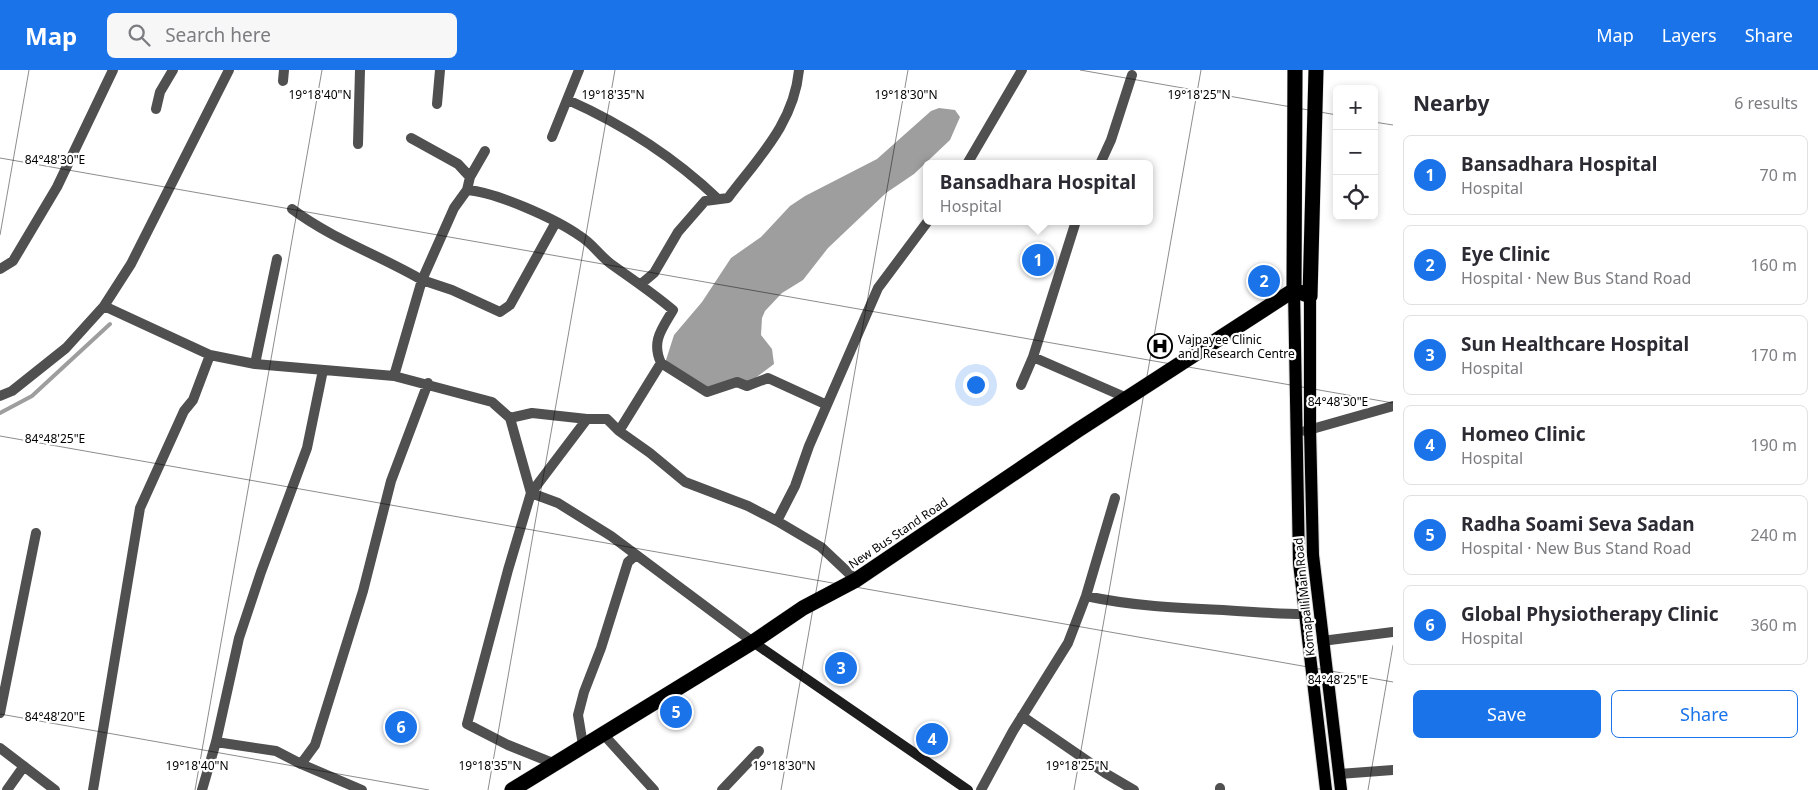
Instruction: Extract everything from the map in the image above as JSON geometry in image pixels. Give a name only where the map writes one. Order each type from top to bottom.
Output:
[{"type":"highway","points":[[1295,70],[1294,290],[1310,296],[1316,70]]},
{"type":"highway","name":"New Bus Stand Road","points":[[514,789],[753,642],[803,608],[856,580],[1127,398],[1294,290]]},
{"type":"main road","points":[[1294,290],[1298,543],[1304,614],[1326,790]]},
{"type":"main road","name":"Komapalli Main Road","points":[[1310,296],[1312,538],[1322,641],[1341,790]]},
{"type":"street","points":[[0,269],[13,261],[57,187],[113,70]]},
{"type":"street","points":[[156,109],[160,92],[173,70]]},
{"type":"street","points":[[0,396],[12,390],[66,348],[104,306],[131,264],[229,70]]},
{"type":"street","points":[[283,81],[284,70]]},
{"type":"street","points":[[358,144],[360,70]]},
{"type":"street","points":[[437,104],[440,70]]},
{"type":"street","points":[[552,137],[579,70]]},
{"type":"street","points":[[641,284],[654,273],[678,232],[706,201],[728,198],[774,139],[791,108],[799,70]]},
{"type":"street","points":[[969,160],[1022,70]]},
{"type":"street","points":[[1102,160],[1111,140],[1132,75]]},
{"type":"street","points":[[568,100],[605,117],[694,176],[718,199]]},
{"type":"street","points":[[411,138],[458,164],[470,177]]},
{"type":"street","points":[[394,376],[422,280],[454,208],[467,190],[470,177],[486,151]]},
{"type":"street","points":[[467,190],[478,191],[556,222],[581,236],[610,263],[641,284],[673,310],[659,333],[655,350],[661,363],[707,392],[737,382],[747,386],[768,378],[827,405]]},
{"type":"street","points":[[292,209],[329,234],[392,263],[422,280],[452,290],[500,312],[510,305],[556,222]]},
{"type":"street","points":[[777,521],[795,486],[827,405],[878,288],[925,225]]},
{"type":"street","points":[[1021,385],[1033,357],[1075,225]]},
{"type":"street","points":[[255,364],[277,259]]},
{"type":"street","points":[[104,306],[210,354],[255,364],[394,376],[428,383],[492,402],[510,418],[531,493]]},
{"type":"street","points":[[92,790],[140,508],[184,411],[192,400],[210,354]]},
{"type":"street","points":[[1033,357],[1127,398]]},
{"type":"street","points":[[619,431],[661,363]]},
{"type":"street","points":[[202,790],[216,742],[239,638],[260,572],[307,448],[323,370]]},
{"type":"street","points":[[301,764],[315,745],[362,592],[391,481],[428,383]]},
{"type":"street","points":[[1296,434],[1393,406]]},
{"type":"street","points":[[510,418],[532,413],[587,419],[607,419],[619,431],[650,453],[685,482],[748,506],[777,521],[821,547],[856,580]]},
{"type":"street","points":[[556,764],[508,745],[467,724],[508,570],[531,493],[587,419]]},
{"type":"street","points":[[531,493],[558,503],[610,536],[753,642],[968,790]]},
{"type":"street","points":[[981,790],[1022,716],[1068,643],[1086,596],[1115,498]]},
{"type":"street","points":[[0,713],[36,533]]},
{"type":"street","points":[[583,745],[578,715],[584,692],[601,648],[628,562],[636,555]]},
{"type":"street","points":[[1086,596],[1119,603],[1161,607],[1263,614],[1304,614]]},
{"type":"street","points":[[1322,641],[1393,632]]},
{"type":"street","points":[[1022,716],[1105,774],[1134,790]]},
{"type":"street","points":[[604,735],[654,790]]},
{"type":"street","points":[[216,742],[276,751],[301,764],[362,790]]},
{"type":"street","points":[[0,748],[55,790]]},
{"type":"street","points":[[722,790],[759,751]]},
{"type":"street","points":[[7,790],[24,766]]},
{"type":"street","points":[[1339,774],[1393,770]]},
{"type":"shaded area","points":[[939,108],[955,110],[960,117],[950,140],[929,160],[923,160],[923,166],[914,174],[886,193],[828,248],[803,280],[782,293],[765,311],[762,318],[761,335],[772,349],[774,364],[750,382],[704,388],[670,366],[666,360],[674,335],[702,302],[731,258],[761,237],[790,206],[805,196],[877,159],[931,111]]},
{"type":"waterway","points":[[0,413],[32,396],[110,324]]},
{"type":"place","name":"Bansadhara Hospital","points":[[1038,260]]},
{"type":"place","name":"Eye Clinic","points":[[1264,281]]},
{"type":"place","name":"Vajpayee Clinic and Research Centre","points":[[1160,346]]},
{"type":"place","name":"Sun Healthcare Hospital","points":[[841,668]]},
{"type":"place","name":"Radha Soami Seva Sadan","points":[[676,712]]},
{"type":"place","name":"Global Physiotherapy Clinic","points":[[401,727]]},
{"type":"place","name":"Homeo Clinic","points":[[932,739]]}]
